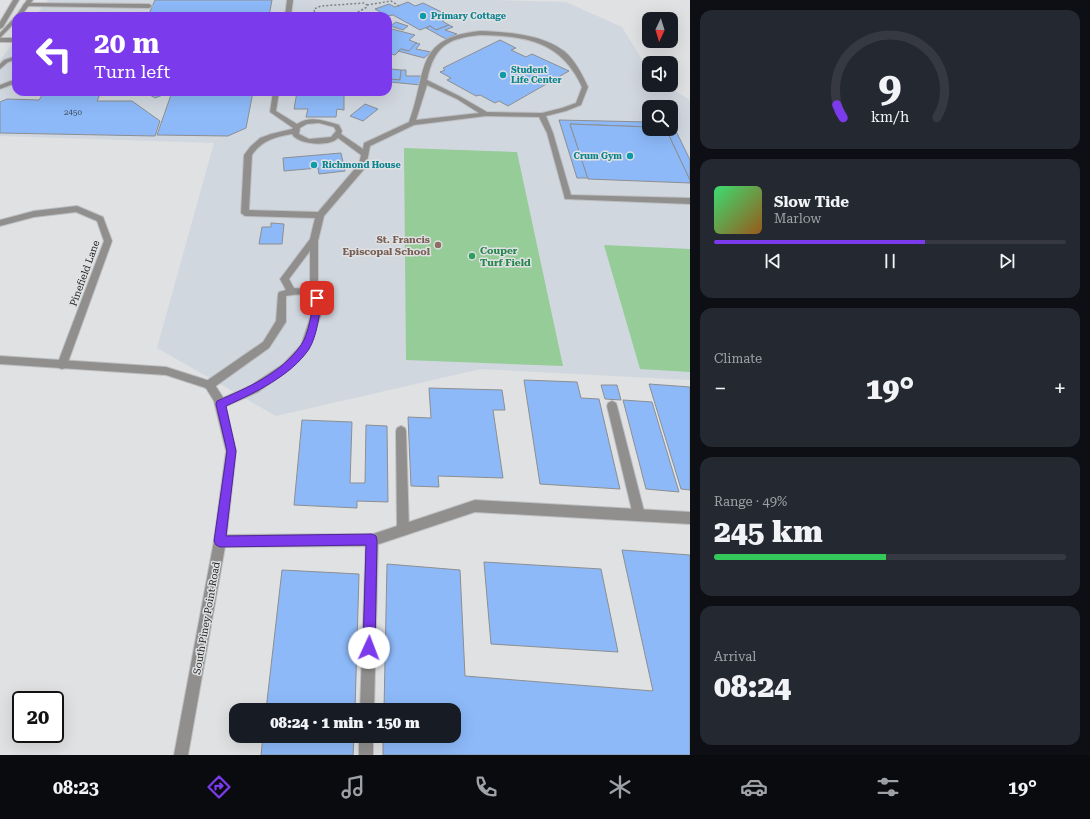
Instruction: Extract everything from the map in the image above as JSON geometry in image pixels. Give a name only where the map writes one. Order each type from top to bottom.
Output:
[{"type":"street","points":[[0,28],[16,0]]},
{"type":"street","points":[[21,12],[30,0]]},
{"type":"street","points":[[288,12],[290,0]]},
{"type":"street","points":[[26,6],[149,6]]},
{"type":"street","points":[[0,36],[12,23]]},
{"type":"street","points":[[310,292],[314,283],[314,240],[320,215],[363,165],[367,145],[412,123],[486,114],[542,114],[564,110],[579,104],[585,87],[576,68],[568,58],[557,49],[542,42],[502,34],[478,33],[463,35],[450,39],[439,46],[432,57],[424,81],[419,106],[412,123]]},
{"type":"street","points":[[0,40],[12,40]]},
{"type":"street","points":[[0,67],[6,61],[12,59]]},
{"type":"street","points":[[424,81],[459,98],[486,114]]},
{"type":"street","points":[[0,87],[12,82]]},
{"type":"street","points":[[275,96],[273,112],[296,129]]},
{"type":"street","points":[[542,114],[550,133],[568,197],[690,201]]},
{"type":"street","points":[[296,129],[296,135],[301,139],[313,142],[334,139],[338,135],[339,131],[337,126],[330,123],[319,121],[305,122],[296,129],[270,136],[253,147],[248,155],[245,213],[320,215]]},
{"type":"street","points":[[338,135],[365,154]]},
{"type":"street","name":"Pinefield Lane","points":[[0,223],[34,214],[77,209],[100,219],[108,241],[62,365]]},
{"type":"street","points":[[291,291],[284,279],[314,240]]},
{"type":"street","points":[[0,360],[166,371],[209,386],[266,345],[281,322],[282,294],[291,291],[310,292],[317,298],[316,315],[306,347],[286,367],[261,385],[220,404]]},
{"type":"street","name":"South Piney Point Road","points":[[181,755],[220,541],[232,451],[219,399],[209,386]]},
{"type":"street","points":[[612,406],[639,515]]},
{"type":"street","points":[[401,430],[403,530]]},
{"type":"street","points":[[220,541],[372,540],[476,506],[690,518]]},
{"type":"street","points":[[367,703],[372,540]]},
{"type":"street","points":[[366,743],[366,755]]},
{"type":"path","points":[[314,12],[314,9],[321,6],[334,7],[364,3],[367,5],[391,1],[400,6]]},
{"type":"path","points":[[358,12],[367,7],[367,5]]},
{"type":"shaded area","name":"St. Francis Episcopal School","points":[[48,0],[493,0],[566,2],[622,27],[642,60],[642,92],[677,92],[690,100],[690,380],[481,369],[276,416],[157,348],[214,143],[0,136],[0,60],[12,45],[12,96],[392,96],[392,12],[38,12]]},
{"type":"green space","name":"Couper Turf Field","points":[[404,148],[517,152],[563,366],[406,360]]},
{"type":"green space","points":[[604,245],[690,249],[690,372],[640,369]]},
{"type":"building","points":[[155,0],[272,0],[270,12],[150,12]]},
{"type":"building","name":"Primary Cottage","points":[[408,2],[415,6],[423,3],[452,17],[442,21],[449,25],[436,30],[430,26],[420,30],[392,15],[392,12],[380,12],[375,9],[389,4],[395,7]]},
{"type":"building","points":[[396,22],[408,26],[403,30],[392,27],[392,25]]},
{"type":"building","points":[[449,25],[453,27],[445,30],[457,34],[446,39],[426,28],[430,26],[436,30]]},
{"type":"building","name":"Primary Cottage","points":[[392,29],[415,35],[409,40],[417,43],[409,51],[401,49],[395,55],[392,54]]},
{"type":"building","name":"Student Life Center","points":[[500,40],[516,48],[511,50],[526,57],[532,54],[569,71],[508,106],[499,101],[495,103],[480,95],[476,96],[447,80],[451,78],[440,72],[445,70],[443,68]]},
{"type":"building","points":[[416,43],[420,44],[416,49],[431,52],[424,58],[398,51],[401,49],[409,51]]},
{"type":"building","points":[[392,69],[401,70],[400,80],[392,79]]},
{"type":"building","points":[[401,70],[406,70],[406,76],[421,76],[421,85],[392,82],[392,79],[400,80]]},
{"type":"building","points":[[42,96],[99,96],[97,101],[132,101],[160,121],[155,136],[0,133],[0,102],[7,99],[39,100]]},
{"type":"building","points":[[171,96],[252,96],[246,128],[228,136],[157,135]]},
{"type":"building","points":[[296,96],[344,96],[344,110],[337,109],[336,117],[306,117],[308,109],[294,109]]},
{"type":"building","points":[[365,104],[378,109],[363,121],[350,116]]},
{"type":"building","points":[[559,120],[642,122],[642,127],[570,124],[588,178],[577,178]]},
{"type":"building","name":"Crum Gym","points":[[570,124],[642,127],[642,136],[669,136],[690,180],[690,183],[588,179]]},
{"type":"building","points":[[678,135],[690,160],[690,180],[669,136]]},
{"type":"building","name":"Richmond House","points":[[341,153],[345,171],[319,174],[318,168],[284,171],[283,158]]},
{"type":"building","points":[[271,223],[284,224],[282,244],[259,244],[262,227],[271,227]]},
{"type":"building","points":[[524,380],[577,382],[581,398],[599,399],[620,489],[540,484]]},
{"type":"building","points":[[649,384],[690,387],[690,490],[681,489]]},
{"type":"building","points":[[601,385],[617,385],[621,400],[605,399]]},
{"type":"building","points":[[429,388],[502,390],[505,410],[493,410],[503,478],[438,476],[439,487],[411,486],[408,417],[431,418]]},
{"type":"building","points":[[623,400],[652,402],[679,492],[646,489]]},
{"type":"building","points":[[302,420],[352,422],[350,483],[365,483],[366,425],[387,426],[388,502],[357,501],[357,508],[294,505]]},
{"type":"building","points":[[622,550],[690,555],[690,755],[383,755],[383,743],[461,743],[461,703],[384,703],[387,564],[460,570],[465,676],[653,691]]},
{"type":"building","points":[[484,562],[601,569],[618,652],[491,644]]},
{"type":"building","points":[[282,570],[359,574],[355,703],[267,703]]},
{"type":"building","points":[[262,743],[354,743],[353,755],[261,755]]},
{"type":"place","name":"Primary Cottage","points":[[423,16]]},
{"type":"place","name":"Student Life Center","points":[[503,75]]},
{"type":"place","name":"Crum Gym","points":[[630,156]]},
{"type":"place","name":"Richmond House","points":[[314,165]]},
{"type":"place","name":"St. Francis Episcopal School","points":[[438,245]]},
{"type":"place","name":"Couper Turf Field","points":[[472,256]]},
{"type":"route","points":[[317,298],[316,315],[306,347],[286,367],[254,389],[220,404],[232,451],[220,541],[372,540],[369,648]]}]
